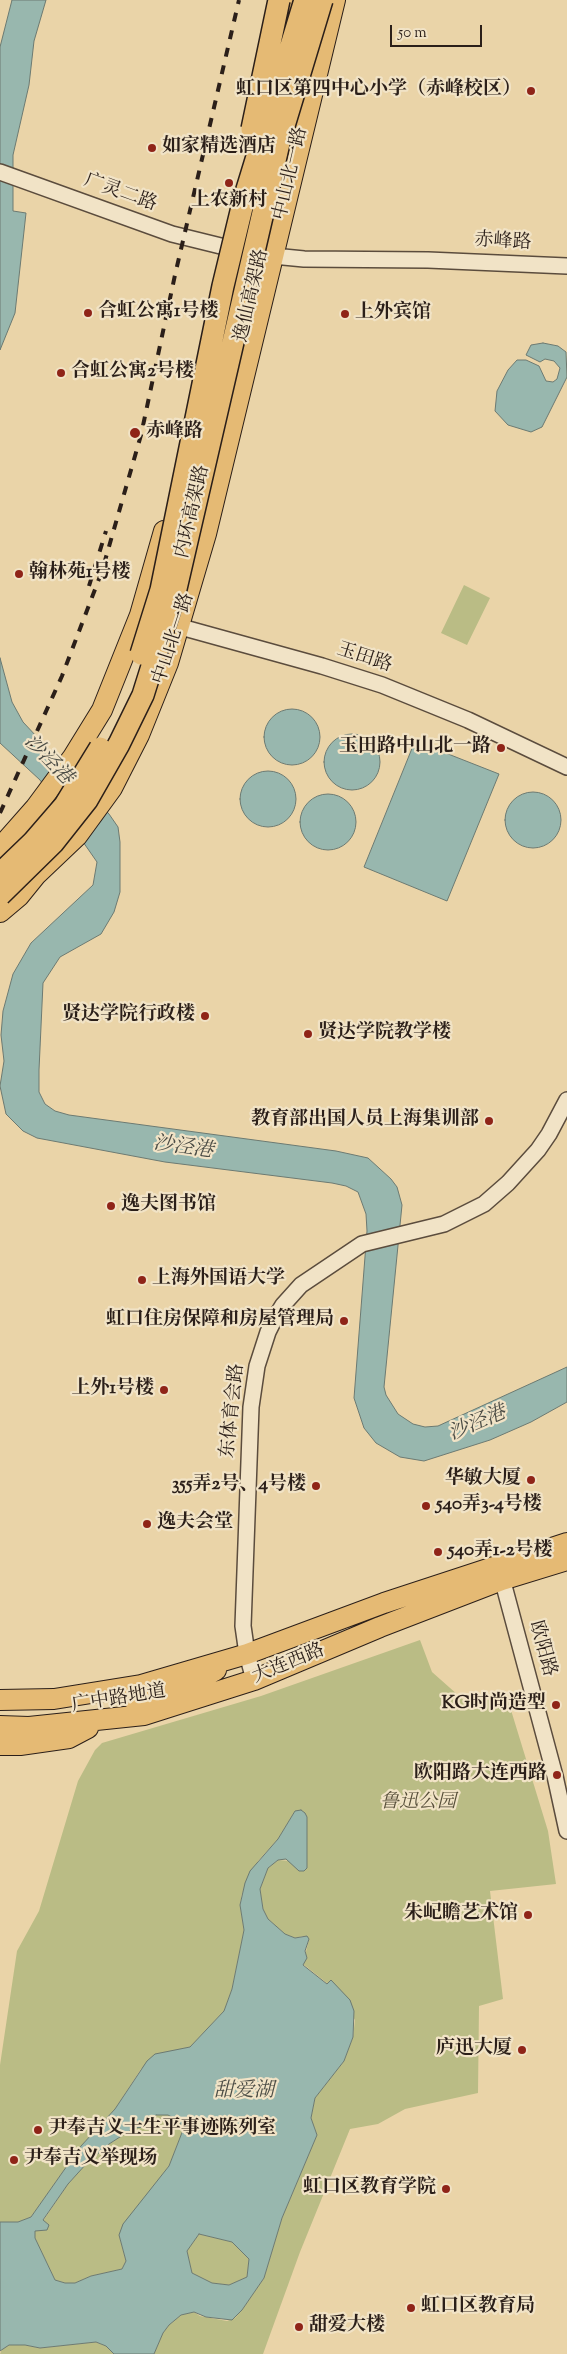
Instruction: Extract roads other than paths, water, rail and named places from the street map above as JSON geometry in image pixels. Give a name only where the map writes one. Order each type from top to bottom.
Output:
[{"type":"highway","points":[[223,286],[228,245],[279,0]]},
{"type":"highway","points":[[244,199],[252,142],[288,0]]},
{"type":"highway","name":"内环高架路","points":[[0,874],[33,842],[65,805],[99,751],[130,690],[161,590],[223,286],[244,199],[304,0]]},
{"type":"highway","name":"内环高架路","points":[[0,895],[53,843],[87,800],[119,744],[143,695],[176,593],[280,139],[322,0]]},
{"type":"highway","name":"逸仙高架路","points":[[176,593],[227,408],[296,119],[320,30],[334,0]]},
{"type":"main road","points":[[0,848],[36,807],[73,757],[102,710],[140,615],[162,538],[228,248],[288,0]]},
{"type":"main road","name":"中山北一路","points":[[0,912],[77,836],[112,788],[139,735],[180,628],[206,534],[274,257],[334,0]]},
{"type":"main road","name":"大连西路","points":[[0,1726],[29,1727],[144,1715],[254,1680],[380,1627],[567,1543]]},
{"type":"main road","name":"大连西路","points":[[0,1700],[54,1699],[141,1685],[237,1656],[384,1603],[500,1573],[567,1560]]},
{"type":"main road","name":"广中路地道","points":[[0,1711],[69,1708],[144,1698],[182,1690],[237,1656]]},
{"type":"main road","name":"广中路地道","points":[[0,1735],[88,1728],[144,1715]]},
{"type":"main road","points":[[0,1745],[20,1745],[69,1738],[88,1728]]},
{"type":"street","name":"广灵二路","points":[[0,172],[172,234],[228,248]]},
{"type":"street","name":"赤峰路","points":[[228,248],[274,257],[497,262],[567,266]]},
{"type":"street","name":"玉田路","points":[[140,615],[180,628],[322,666],[389,688],[468,720],[567,767]]},
{"type":"street","name":"东体育会路","points":[[254,1680],[237,1656],[243,1626],[253,1387],[262,1348],[283,1305],[301,1285],[354,1249],[372,1241],[428,1229],[462,1216],[495,1195],[538,1150],[567,1100]]},
{"type":"street","name":"欧阳路","points":[[500,1573],[555,1776],[567,1831]]},
{"type":"water","points":[[12,0],[46,0],[34,41],[29,85],[13,155],[13,211],[26,213],[15,313],[0,350],[0,47]]},
{"type":"water","points":[[543,343],[558,346],[566,352],[567,377],[542,427],[531,432],[508,425],[495,411],[497,391],[508,370],[517,360],[526,360],[539,366],[546,381],[553,382],[557,379],[560,368],[554,361],[545,359],[540,362],[526,355],[531,345]]},
{"type":"water","name":"沙泾港","points":[[0,658],[12,702],[23,722],[109,814],[118,827],[120,842],[120,892],[114,912],[101,934],[60,957],[43,983],[39,1092],[45,1104],[55,1111],[69,1115],[336,1151],[368,1158],[397,1187],[402,1205],[384,1387],[386,1395],[398,1414],[413,1424],[425,1427],[438,1426],[567,1367],[567,1402],[531,1422],[490,1440],[424,1461],[400,1457],[376,1443],[364,1428],[354,1398],[367,1231],[366,1214],[358,1192],[346,1186],[332,1183],[165,1162],[37,1138],[23,1131],[6,1114],[0,1086],[4,1061],[1,1035],[3,1011],[13,974],[31,943],[93,885],[97,862],[40,780],[0,743]]},
{"type":"water","points":[[292,709],[303,711],[312,717],[318,726],[320,737],[318,748],[312,757],[303,763],[292,765],[281,763],[272,757],[266,748],[264,737],[266,726],[272,717],[281,711]]},
{"type":"water","points":[[352,734],[363,736],[372,742],[378,751],[380,762],[378,773],[372,782],[363,788],[352,790],[341,788],[332,782],[326,773],[324,762],[326,751],[332,742],[341,736]]},
{"type":"water","points":[[415,741],[499,774],[447,901],[364,867]]},
{"type":"water","points":[[268,771],[279,773],[288,779],[294,788],[296,799],[294,810],[288,819],[279,825],[268,827],[257,825],[248,819],[242,810],[240,799],[242,788],[248,779],[257,773]]},
{"type":"water","points":[[533,792],[544,794],[553,800],[559,809],[561,820],[559,831],[553,840],[544,846],[533,848],[522,846],[513,840],[507,831],[505,820],[507,809],[513,800],[522,794]]},
{"type":"water","points":[[328,794],[339,796],[348,802],[354,811],[356,822],[354,833],[348,842],[339,848],[328,850],[317,848],[308,842],[302,833],[300,822],[302,811],[308,802],[317,796]]},
{"type":"water","name":"甜爱湖","points":[[301,1810],[307,1817],[307,1868],[304,1871],[299,1871],[286,1859],[278,1860],[268,1868],[260,1889],[263,1909],[268,1919],[285,1934],[295,1938],[307,1936],[309,1939],[305,1951],[307,1958],[303,1965],[327,1984],[331,1980],[350,2000],[354,2011],[353,2037],[344,2061],[315,2098],[311,2118],[317,2135],[282,2218],[264,2278],[242,2310],[232,2320],[206,2317],[194,2312],[181,2315],[163,2333],[154,2354],[114,2354],[106,2346],[96,2342],[40,2348],[25,2345],[9,2345],[0,2351],[0,2222],[18,2222],[31,2217],[81,2146],[115,2109],[147,2061],[155,2054],[190,2047],[224,2011],[232,1989],[244,1930],[240,1905],[245,1883],[250,1871],[278,1839],[295,1811]],"holes":[[[156,2115],[168,2115],[179,2121],[183,2130],[169,2166],[123,2224],[119,2235],[126,2261],[122,2269],[91,2276],[75,2283],[55,2280],[35,2238],[35,2231],[47,2230],[49,2225],[43,2220],[68,2184],[87,2163],[109,2144],[134,2128],[144,2127]],[[199,2234],[232,2242],[249,2259],[247,2277],[229,2285],[212,2283],[192,2273],[187,2251]]]},
{"type":"railway","points":[[0,813],[62,676],[102,571],[141,435],[175,275],[239,0]]},
{"type":"railway","points":[[89,586],[106,531]]},
{"type":"place","name":"虹口区第四中心小学（赤峰校区）","points":[[531,91]]},
{"type":"place","name":"如家精选酒店","points":[[152,148]]},
{"type":"place","name":"上农新村","points":[[229,183]]},
{"type":"place","name":"合虹公寓1号楼","points":[[88,313]]},
{"type":"place","name":"上外宾馆","points":[[345,314]]},
{"type":"place","name":"合虹公寓2号楼","points":[[61,373]]},
{"type":"place","name":"赤峰路","points":[[135,433]]},
{"type":"place","name":"翰林苑1号楼","points":[[19,574]]},
{"type":"place","name":"玉田路中山北一路","points":[[501,748]]},
{"type":"place","name":"贤达学院行政楼","points":[[205,1016]]},
{"type":"place","name":"贤达学院教学楼","points":[[308,1034]]},
{"type":"place","name":"教育部出国人员上海集训部","points":[[489,1121]]},
{"type":"place","name":"逸夫图书馆","points":[[111,1206]]},
{"type":"place","name":"上海外国语大学","points":[[142,1280]]},
{"type":"place","name":"虹口住房保障和房屋管理局","points":[[344,1321]]},
{"type":"place","name":"上外1号楼","points":[[164,1390]]},
{"type":"place","name":"华敏大厦","points":[[531,1480]]},
{"type":"place","name":"355弄2号、4号楼","points":[[316,1486]]},
{"type":"place","name":"540弄3-4号楼","points":[[426,1506]]},
{"type":"place","name":"逸夫会堂","points":[[147,1524]]},
{"type":"place","name":"540弄1-2号楼","points":[[438,1552]]},
{"type":"place","name":"KG时尚造型","points":[[556,1705]]},
{"type":"place","name":"欧阳路大连西路","points":[[557,1775]]},
{"type":"place","name":"朱屺瞻艺术馆","points":[[528,1915]]},
{"type":"place","name":"庐迅大厦","points":[[522,2050]]},
{"type":"place","name":"尹奉吉义士生平事迹陈列室","points":[[38,2130]]},
{"type":"place","name":"尹奉吉义举现场","points":[[14,2160]]},
{"type":"place","name":"虹口区教育学院","points":[[446,2189]]},
{"type":"place","name":"虹口区教育局","points":[[411,2308]]},
{"type":"place","name":"甜爱大楼","points":[[299,2327]]},
{"type":"park label","name":"鲁迅公园","points":[[418,1804]]}]
